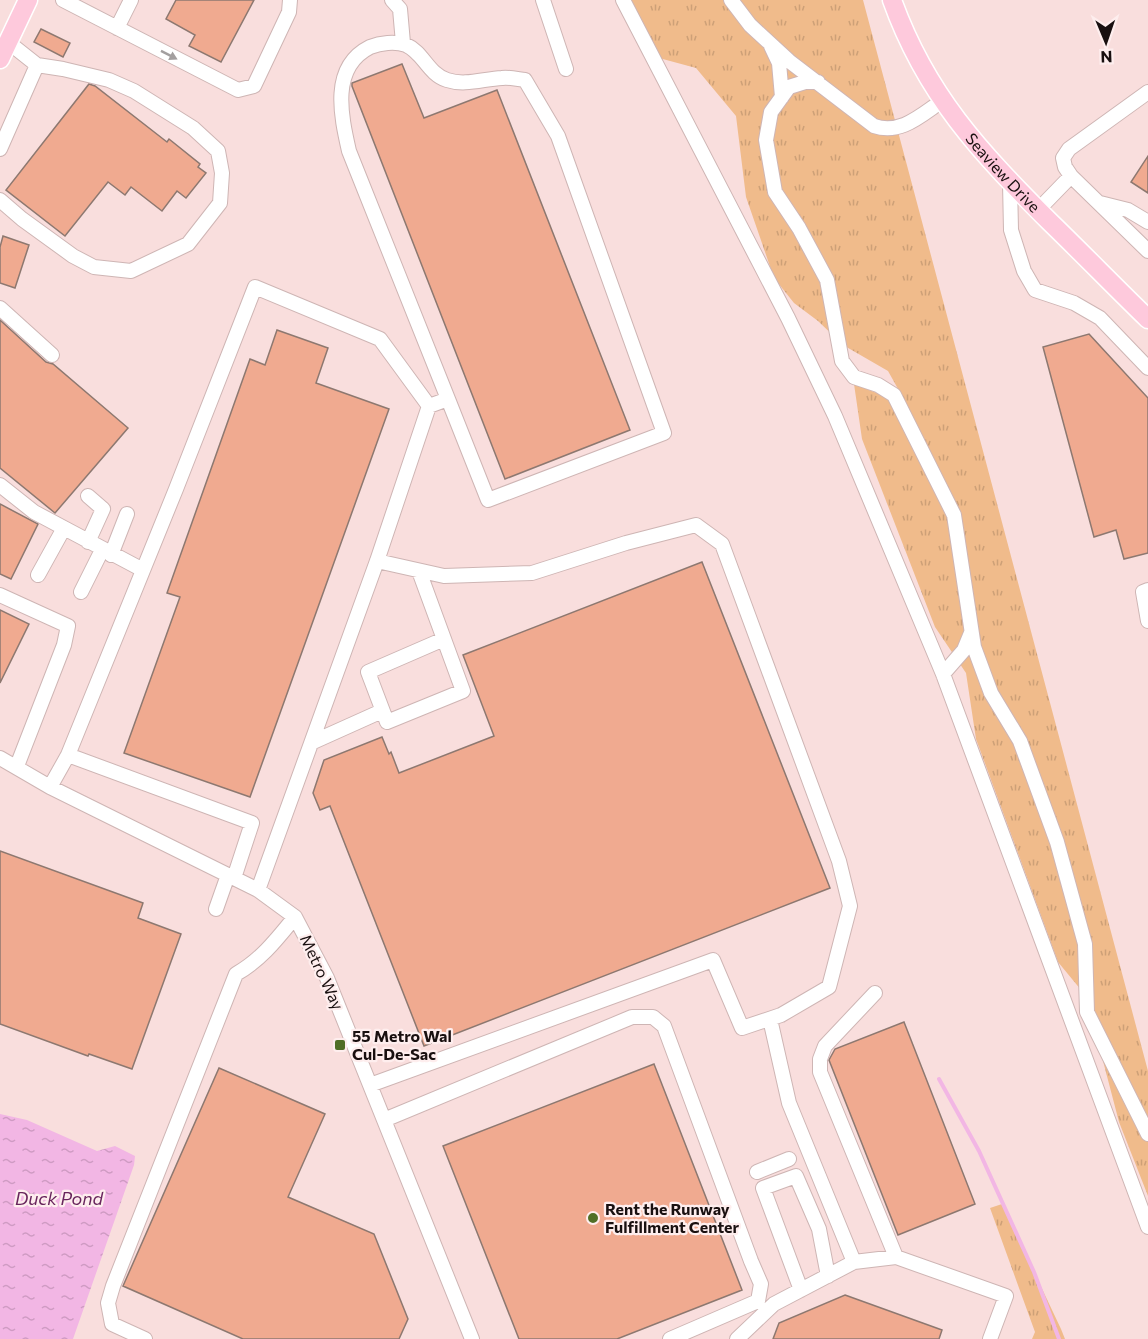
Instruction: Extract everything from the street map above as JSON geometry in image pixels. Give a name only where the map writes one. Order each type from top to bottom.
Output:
[{"type":"main road","points":[[4,50],[26,0]]},
{"type":"main road","name":"Seaview Drive","points":[[892,0],[912,49],[942,101],[972,141],[1010,183],[1148,319]]},
{"type":"street","points":[[63,0],[238,90],[254,86],[289,12],[290,0]]},
{"type":"street","points":[[117,28],[131,0]]},
{"type":"street","points":[[392,0],[400,9],[403,44]]},
{"type":"street","points":[[543,0],[566,69]]},
{"type":"street","points":[[623,0],[788,318],[835,416],[943,674],[1143,1197],[1148,1227]]},
{"type":"street","points":[[731,0],[750,25],[789,61],[874,126],[884,129],[907,125],[942,101]]},
{"type":"street","points":[[770,43],[778,63],[782,97]]},
{"type":"street","points":[[378,44],[403,44],[415,50],[432,72],[444,79],[459,83],[503,78],[525,80],[558,136],[664,433],[488,500],[448,399],[350,151],[342,116],[341,90],[346,72],[362,51],[378,44]]},
{"type":"street","points":[[0,200],[72,256],[94,267],[131,271],[188,244],[220,203],[222,172],[218,152],[193,128],[134,91],[109,80],[38,65],[4,50]]},
{"type":"street","points":[[0,149],[38,65]]},
{"type":"street","points":[[818,82],[805,81],[789,87],[771,112],[766,140],[775,192],[799,228],[827,280],[842,361],[854,377],[878,384],[894,395],[954,515],[974,647],[991,693],[1020,741],[1057,842],[1085,944],[1087,1012],[1148,1134]]},
{"type":"street","points":[[1148,92],[1068,149],[1063,158],[1065,167],[1071,176],[1148,251]]},
{"type":"street","points":[[1038,210],[1071,176]]},
{"type":"street","points":[[1010,183],[1011,230],[1024,271],[1035,290],[1074,303],[1100,318],[1148,368]]},
{"type":"street","points":[[1099,203],[1128,210],[1148,222]]},
{"type":"street","points":[[50,787],[68,755],[255,287],[380,339],[429,406]]},
{"type":"street","points":[[0,308],[52,355]]},
{"type":"street","points":[[429,406],[448,399]]},
{"type":"street","points":[[258,890],[377,561],[429,406]]},
{"type":"street","points":[[0,485],[34,512],[143,570]]},
{"type":"street","points":[[88,496],[103,509],[88,542]]},
{"type":"street","points":[[81,592],[127,514]]},
{"type":"street","points":[[370,1084],[713,960],[742,1028],[781,1015],[829,987],[850,906],[839,861],[722,544],[696,525],[626,543],[532,573],[444,576],[377,561]]},
{"type":"street","points":[[38,575],[64,528]]},
{"type":"street","points":[[420,571],[463,691],[387,722],[368,672],[444,639]]},
{"type":"street","points":[[1148,590],[1143,592],[1148,621]]},
{"type":"street","points":[[0,595],[68,626],[64,645],[17,766]]},
{"type":"street","points":[[943,674],[964,650],[972,631]]},
{"type":"street","points":[[313,742],[382,711]]},
{"type":"street","points":[[68,755],[252,823],[216,909]]},
{"type":"street","name":"Metro Way","points":[[0,758],[50,787],[258,890],[295,916],[327,978],[471,1339]]},
{"type":"street","points":[[145,1339],[112,1324],[108,1303],[113,1286],[236,974],[251,966],[264,954],[295,916]]},
{"type":"street","points":[[875,993],[825,1046],[820,1059],[820,1072],[896,1257]]},
{"type":"street","points":[[384,1120],[632,1017],[653,1017],[664,1026],[761,1284],[758,1301],[673,1338]]},
{"type":"street","points":[[770,1019],[789,1103],[854,1262]]},
{"type":"street","points":[[757,1172],[789,1159]]},
{"type":"street","points":[[801,1290],[763,1188],[796,1176],[820,1236],[828,1276]]},
{"type":"street","points":[[820,1236],[840,1227]]},
{"type":"street","points":[[737,1339],[774,1304],[854,1262],[896,1257],[1005,1296],[990,1339]]},
{"type":"green space","points":[[628,0],[863,0],[1148,1071],[1148,1196],[1119,1122],[1086,996],[1058,962],[976,739],[966,673],[935,627],[862,439],[854,384],[907,405],[888,371],[843,345],[818,321],[794,303],[774,278],[746,197],[736,116],[696,68],[659,58]]},
{"type":"green space","points":[[1002,1204],[1065,1339],[1032,1339],[1035,1332],[990,1208]]},
{"type":"water","name":"Duck Pond","points":[[0,1114],[27,1120],[97,1151],[115,1146],[135,1156],[134,1165],[73,1339],[0,1339]]},
{"type":"building","points":[[176,0],[254,0],[221,62],[189,46],[195,35],[166,19]]},
{"type":"building","points":[[41,29],[70,43],[63,57],[34,42]]},
{"type":"building","points":[[402,64],[424,118],[497,90],[630,430],[505,479],[352,86],[352,83]]},
{"type":"building","points":[[89,84],[95,86],[167,142],[169,139],[200,164],[198,167],[206,173],[186,198],[177,191],[162,211],[131,187],[125,195],[108,182],[65,236],[6,190]]},
{"type":"building","points":[[1148,156],[1148,193],[1131,182]]},
{"type":"building","points":[[3,236],[29,245],[15,288],[0,283],[0,247]]},
{"type":"building","points":[[0,320],[46,362],[53,364],[128,428],[55,513],[0,468]]},
{"type":"building","points":[[277,330],[328,348],[316,383],[389,409],[250,797],[124,753],[180,597],[167,593],[250,359],[265,365]]},
{"type":"building","points":[[1089,334],[1148,398],[1148,553],[1124,559],[1116,530],[1094,537],[1043,347]]},
{"type":"building","points":[[0,504],[38,524],[11,579],[0,574]]},
{"type":"building","points":[[702,562],[830,888],[424,1046],[330,806],[320,810],[313,793],[324,760],[382,737],[399,773],[494,736],[463,655]]},
{"type":"building","points":[[0,610],[29,624],[0,683]]},
{"type":"building","points":[[0,851],[143,903],[138,918],[181,934],[132,1069],[89,1054],[88,1056],[0,1024]]},
{"type":"building","points":[[904,1022],[975,1204],[898,1235],[829,1060],[835,1049]]},
{"type":"building","name":"Rent the Runway Fulfillment Center","points":[[654,1064],[742,1290],[617,1339],[519,1339],[443,1146]]},
{"type":"building","points":[[219,1068],[325,1114],[288,1197],[374,1234],[408,1319],[399,1339],[243,1339],[123,1286]]},
{"type":"building","points":[[845,1295],[942,1330],[939,1339],[773,1339],[779,1323]]},
{"type":"waterway","points":[[939,1079],[979,1151],[1034,1272],[1059,1339]]},
{"type":"place","name":"55 Metro Wal Cul-De-Sac","points":[[340,1045]]},
{"type":"place","name":"Rent the Runway Fulfillment Center","points":[[593,1218]]}]
